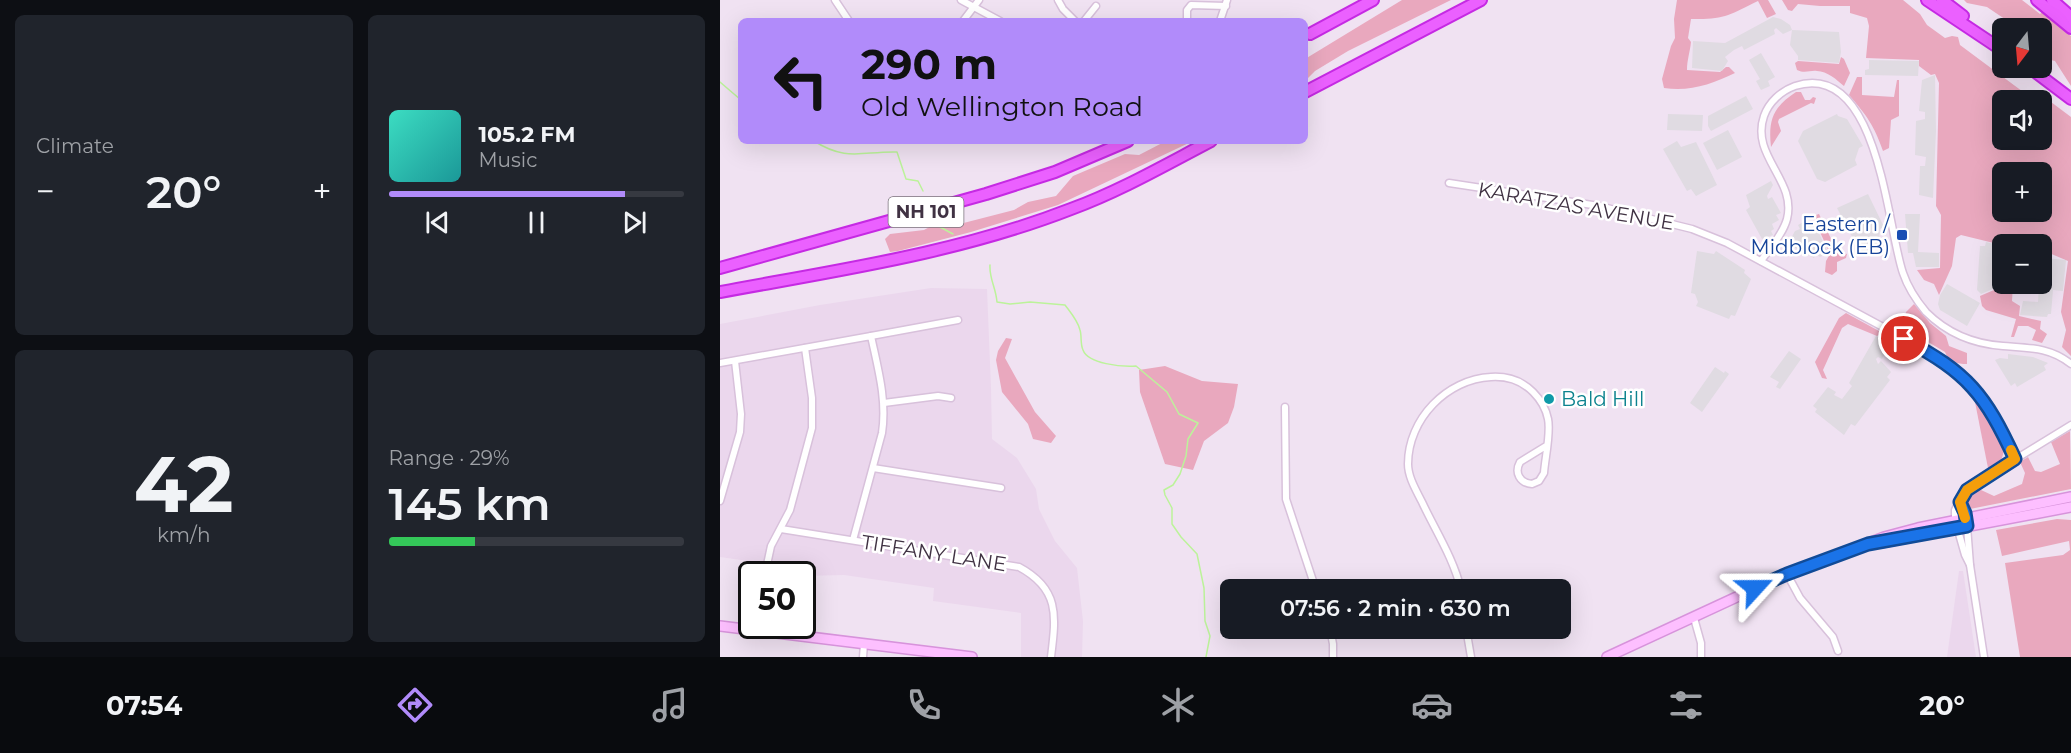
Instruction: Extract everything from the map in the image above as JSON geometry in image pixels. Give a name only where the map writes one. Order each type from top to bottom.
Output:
[{"type":"highway","points":[[1308,36],[1362,0]]},
{"type":"highway","points":[[1308,36],[1373,0]]},
{"type":"highway","points":[[1308,90],[1481,0]]},
{"type":"highway","points":[[1927,0],[1992,42]]},
{"type":"highway","points":[[1942,0],[1992,40]]},
{"type":"highway","points":[[2037,0],[2051,3],[2071,17]]},
{"type":"highway","points":[[2051,3],[2071,28]]},
{"type":"highway","points":[[2044,78],[2067,96]]},
{"type":"highway","name":"NH 101","points":[[720,268],[986,195],[1121,144]]},
{"type":"highway","name":"NH 101","points":[[720,292],[904,258],[986,238],[1034,223],[1100,197],[1205,144]]},
{"type":"main road","points":[[1607,657],[1787,574],[1868,544],[2071,496]]},
{"type":"main road","points":[[1961,523],[2071,507]]},
{"type":"main road","points":[[720,626],[738,627]]},
{"type":"main road","points":[[816,637],[972,657]]},
{"type":"street","points":[[835,0],[847,18]]},
{"type":"street","points":[[961,0],[994,18]]},
{"type":"street","points":[[965,18],[979,0]]},
{"type":"street","points":[[1058,0],[1072,18]]},
{"type":"street","points":[[1187,18],[1187,10],[1191,5],[1226,3],[1221,18]]},
{"type":"street","points":[[1086,18],[1096,6]]},
{"type":"street","points":[[1761,261],[1782,230],[1788,209],[1785,190],[1763,147],[1761,135],[1763,118],[1772,102],[1785,90],[1807,84],[1826,86],[1838,92],[1850,104],[1870,140],[1884,184],[1900,264],[1909,288],[1921,306],[1941,324],[1968,339],[1991,345],[2042,348],[2053,352],[2071,364]]},
{"type":"street","name":"KARATZAS AVENUE","points":[[1449,183],[1551,197],[1672,223],[1711,236],[1920,347],[1958,372],[1984,400],[2015,459]]},
{"type":"street","points":[[720,363],[958,320]]},
{"type":"street","points":[[853,540],[882,433],[884,403],[871,336]]},
{"type":"street","points":[[768,561],[771,546],[781,529],[793,498],[813,422],[805,348]]},
{"type":"street","points":[[720,501],[740,432],[741,414],[735,361]]},
{"type":"street","points":[[1457,579],[1409,474],[1410,445],[1418,425],[1439,399],[1457,386],[1481,378],[1505,378],[1528,387],[1544,406],[1549,420],[1546,446],[1542,477],[1536,483],[1524,482],[1518,475],[1518,466],[1524,459],[1546,446]]},
{"type":"street","points":[[884,403],[938,396],[951,398]]},
{"type":"street","points":[[1285,407],[1286,499],[1312,579]]},
{"type":"street","points":[[1961,523],[1955,510],[1967,490],[2071,425]]},
{"type":"street","points":[[873,468],[1001,488]]},
{"type":"street","points":[[1960,502],[1961,523],[1984,657]]},
{"type":"street","name":"TIFFANY LANE","points":[[781,529],[1006,563],[1019,567],[1030,573],[1046,591],[1055,614],[1051,657]]},
{"type":"street","points":[[1787,574],[1800,598],[1833,637],[1838,651]]},
{"type":"street","points":[[1694,618],[1700,637],[1701,657]]},
{"type":"street","points":[[1332,639],[1333,657]]},
{"type":"street","points":[[1468,639],[1471,657]]},
{"type":"street","points":[[863,657],[864,644]]},
{"type":"shaded area","points":[[1402,0],[1451,0],[1348,51],[1315,71],[1308,78],[1308,57]]},
{"type":"shaded area","points":[[1677,0],[1768,0],[1776,14],[1767,18],[1758,1],[1726,16],[1691,19],[1687,70],[1720,72],[1729,67],[1735,73],[1701,86],[1683,89],[1664,88],[1662,79],[1675,38],[1674,19]]},
{"type":"shaded area","points":[[1782,0],[1903,0],[1920,14],[1927,25],[1945,38],[1958,37],[1960,45],[1992,69],[1992,78],[2004,78],[2021,90],[1992,90],[1992,150],[2052,150],[2052,103],[2071,117],[2071,356],[2062,347],[2066,330],[2061,312],[2068,261],[2052,254],[2052,234],[1992,234],[1992,243],[1961,235],[1956,238],[1952,266],[1939,295],[1934,284],[1924,280],[1917,270],[1940,268],[1941,215],[1936,206],[1939,83],[1935,74],[1931,75],[1919,66],[1919,60],[1866,58],[1869,26],[1867,18],[1850,13],[1850,6],[1798,4],[1792,11],[1788,10]]},
{"type":"shaded area","points":[[1964,0],[2022,0],[2049,18],[2003,18],[1987,7],[1967,3]]},
{"type":"shaded area","points":[[1773,17],[1790,25],[1792,30],[1783,34],[1776,28],[1775,34],[1744,50],[1742,46],[1734,50],[1725,57],[1728,61],[1722,71],[1692,68],[1693,41],[1725,43]]},
{"type":"shaded area","points":[[2052,20],[2071,36],[2071,86],[2055,61],[2052,60]]},
{"type":"shaded area","points":[[1792,30],[1839,32],[1841,52],[1839,63],[1798,60],[1798,56],[1790,45]]},
{"type":"shaded area","points":[[1761,53],[1775,77],[1768,81],[1770,86],[1761,90],[1756,81],[1760,79],[1749,60]]},
{"type":"shaded area","points":[[1841,57],[1850,73],[1844,86],[1824,72],[1797,70],[1795,63],[1798,61],[1839,64]]},
{"type":"shaded area","points":[[1869,60],[1919,61],[1918,76],[1865,75],[1865,70],[1869,69]]},
{"type":"shaded area","points":[[1935,75],[1936,131],[1933,198],[1919,195],[1920,166],[1925,166],[1926,157],[1915,155],[1916,121],[1925,119],[1925,112],[1919,111],[1922,80]]},
{"type":"shaded area","points":[[1857,77],[1862,77],[1862,95],[1894,97],[1897,80],[1899,80],[1899,116],[1891,120],[1889,148],[1883,151],[1869,121],[1849,95]]},
{"type":"shaded area","points":[[1796,92],[1801,92],[1805,100],[1816,98],[1814,104],[1811,103],[1779,119],[1781,131],[1771,147],[1770,129],[1774,115],[1782,103]]},
{"type":"shaded area","points":[[1746,96],[1753,109],[1711,131],[1708,126],[1708,116]]},
{"type":"shaded area","points":[[1668,114],[1703,115],[1702,131],[1667,130]]},
{"type":"shaded area","points":[[1837,114],[1847,119],[1863,146],[1859,148],[1855,160],[1857,165],[1825,182],[1817,179],[1798,141],[1803,131]]},
{"type":"shaded area","points":[[1728,130],[1742,157],[1717,170],[1703,143]]},
{"type":"shaded area","points":[[1677,141],[1681,147],[1696,142],[1717,185],[1696,196],[1691,189],[1687,191],[1663,149]]},
{"type":"shaded area","points":[[1160,144],[1187,144],[1058,205],[971,232],[898,251],[890,252],[885,239],[890,234],[924,230],[935,224],[948,227],[1014,210],[1028,202],[1056,196],[1073,176],[1125,154],[1139,155]]},
{"type":"shaded area","points":[[1771,181],[1773,185],[1767,196],[1768,199],[1772,197],[1781,213],[1776,215],[1779,220],[1772,224],[1773,235],[1762,239],[1746,210],[1750,207],[1746,195]]},
{"type":"shaded area","points":[[1868,194],[1884,227],[1880,229],[1881,245],[1861,254],[1837,208]]},
{"type":"shaded area","points":[[1819,214],[1837,251],[1847,254],[1846,258],[1837,262],[1837,271],[1832,275],[1825,272],[1826,261],[1830,254],[1815,221],[1816,215]]},
{"type":"shaded area","points":[[1905,214],[1920,214],[1918,252],[1939,253],[1939,267],[1916,267],[1913,253],[1908,253]]},
{"type":"shaded area","points":[[1807,220],[1809,224],[1814,222],[1828,253],[1820,257],[1816,254],[1814,258],[1788,244],[1795,231],[1800,229],[1798,225]]},
{"type":"shaded area","points":[[1986,242],[1992,244],[1992,289],[1981,294],[1977,290],[1980,246],[1985,246]]},
{"type":"shaded area","points":[[1697,251],[1714,254],[1716,251],[1745,270],[1744,273],[1751,279],[1735,316],[1731,315],[1729,319],[1696,306],[1698,302],[1695,294],[1691,293]]},
{"type":"shaded area","points":[[2052,259],[2066,260],[2063,291],[2053,290],[2051,314],[2047,317],[2020,315],[2023,301],[2038,302],[2038,294],[2052,294]]},
{"type":"shaded area","points":[[1947,284],[1980,303],[1967,326],[1940,310],[1938,304],[1940,295]]},
{"type":"shaded area","points":[[931,288],[987,289],[992,439],[1017,458],[1036,489],[1039,509],[1055,541],[1077,568],[1083,621],[1082,657],[1021,657],[1021,613],[933,601],[934,588],[844,575],[816,576],[816,561],[748,561],[720,557],[720,324],[820,305]]},
{"type":"shaded area","points":[[1992,291],[1992,294],[2012,294],[2012,301],[2020,306],[2019,316],[2041,321],[2040,329],[2047,334],[2042,343],[2032,340],[2036,330],[2028,326],[2018,326],[2014,337],[2011,337],[2016,319],[1986,310],[1982,306],[1980,296]]},
{"type":"shaded area","points":[[1914,304],[1930,323],[1946,336],[1949,346],[1967,353],[1967,364],[1954,362],[1945,352],[1903,327],[1906,312]]},
{"type":"shaded area","points":[[1846,313],[1879,331],[1880,334],[1877,336],[1848,324],[1842,328],[1823,370],[1827,379],[1822,378],[1815,362],[1839,318]]},
{"type":"shaded area","points":[[1876,336],[1890,343],[1882,359],[1878,357],[1876,359],[1878,364],[1881,361],[1891,372],[1887,377],[1890,380],[1855,426],[1851,424],[1844,435],[1815,412],[1817,409],[1813,406],[1828,387],[1836,392],[1834,395],[1842,399],[1852,386],[1849,383]]},
{"type":"shaded area","points":[[1006,338],[1012,339],[1005,358],[1035,412],[1056,436],[1051,443],[1033,439],[1028,424],[1002,392],[996,360],[998,351]]},
{"type":"shaded area","points":[[1789,351],[1801,359],[1780,389],[1776,387],[1779,382],[1770,377]]},
{"type":"shaded area","points":[[2008,354],[2033,357],[2048,363],[2044,366],[2046,370],[2017,387],[2015,383],[2011,386],[1995,360],[2008,359]]},
{"type":"shaded area","points":[[1165,366],[1202,381],[1238,384],[1234,407],[1228,423],[1204,441],[1193,470],[1165,464],[1140,392],[1139,370]]},
{"type":"shaded area","points":[[1715,367],[1729,374],[1702,412],[1690,403]]},
{"type":"shaded area","points":[[1974,397],[1983,405],[2005,448],[2001,461],[1988,468]]},
{"type":"shaded area","points":[[2070,431],[2071,489],[1970,509],[1967,500],[1971,493],[1981,490],[1994,496],[2022,484],[2025,473],[2020,462],[2028,457],[2035,471],[2041,472],[2060,464],[2051,442]]},
{"type":"shaded area","points":[[2057,519],[2071,520],[2071,657],[2020,657],[2005,563],[2063,555],[2070,550],[2069,541],[2002,556],[1996,530]]},
{"type":"shaded area","points":[[1959,571],[1963,571],[1976,657],[1947,657]]},
{"type":"waterway","points":[[720,82],[738,97]]},
{"type":"waterway","points":[[820,144],[836,151],[855,154],[897,152],[906,179],[918,181],[923,191]]},
{"type":"waterway","points":[[940,227],[953,234]]},
{"type":"waterway","points":[[990,265],[997,302],[1065,305],[1078,323],[1082,348],[1086,355],[1106,364],[1136,366],[1167,392],[1179,414],[1198,423],[1188,439],[1186,456],[1180,474],[1173,485],[1164,490],[1172,508],[1172,524],[1197,554],[1204,588],[1205,621],[1210,636],[1206,657]]},
{"type":"slow traffic","points":[[1965,518],[1960,502],[1963,494],[2015,459],[2011,450]]},
{"type":"place","name":"Eastern / Midblock (EB)","points":[[1902,235]]},
{"type":"place","name":"Bald Hill","points":[[1549,399]]},
{"type":"route","points":[[1755,588],[1868,544],[1967,526],[1960,502],[1963,494],[2015,459],[1999,425],[1977,391],[1947,364],[1904,339]]}]
